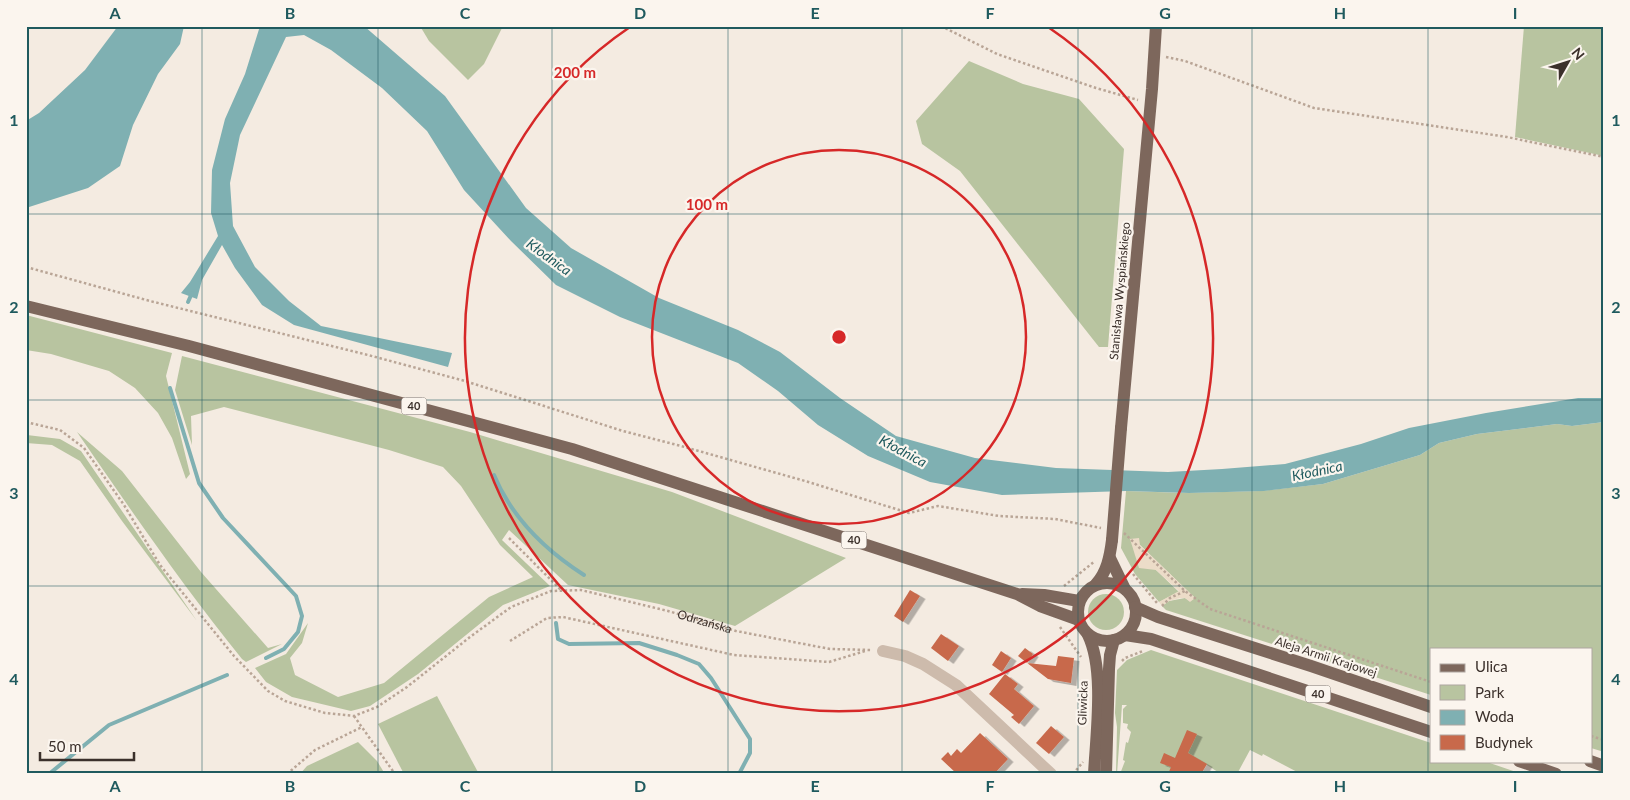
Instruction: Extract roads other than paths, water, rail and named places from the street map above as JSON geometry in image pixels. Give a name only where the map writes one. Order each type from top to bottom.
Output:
[{"type":"main road","name":"Stanisława Wyspiańskiego","points":[[1096,584],[1101,579],[1110,558],[1114,536],[1156,26]]},
{"type":"main road","name":"40","points":[[26,306],[189,346],[572,448],[1017,594],[1040,606],[1079,620]]},
{"type":"main road","points":[[1110,558],[1135,607],[1134,622],[1119,638]]},
{"type":"main road","points":[[1088,635],[1079,620],[1077,609],[1084,593],[1096,584],[1110,583],[1125,589]]},
{"type":"main road","name":"40","points":[[1017,594],[1044,595],[1079,601]]},
{"type":"main road","name":"Aleja Armii Krajowej","points":[[1135,607],[1158,617],[1430,707]]},
{"type":"main road","name":"40","points":[[1088,635],[1105,641],[1119,638],[1151,639],[1430,732]]},
{"type":"main road","name":"Gliwicka","points":[[1088,635],[1092,642],[1098,684],[1094,774]]},
{"type":"main road","name":"Gliwicka","points":[[1106,774],[1108,669],[1110,655],[1119,638]]},
{"type":"main road","points":[[1522,762],[1556,774]]},
{"type":"main road","points":[[1592,762],[1604,766]]},
{"type":"street","points":[[883,651],[905,656],[923,664],[956,685],[1051,774]]},
{"type":"water","points":[[118,26],[184,26],[180,44],[158,74],[133,125],[120,166],[88,188],[26,208],[26,121],[39,113],[85,70]]},
{"type":"water","name":"Kłodnica","points":[[260,26],[364,26],[445,96],[526,208],[571,248],[659,298],[738,330],[780,352],[840,398],[896,436],[975,458],[1056,468],[1168,472],[1285,464],[1361,444],[1409,428],[1578,398],[1604,398],[1604,422],[1572,426],[1557,424],[1477,434],[1439,443],[1420,455],[1323,484],[1264,491],[1189,493],[1126,491],[1002,495],[930,482],[868,456],[818,425],[778,391],[738,363],[620,317],[556,285],[511,241],[464,190],[427,131],[382,88],[331,50],[304,35],[286,37],[240,135],[230,183],[233,226],[255,267],[289,301],[321,326],[452,353],[448,367],[294,325],[262,305],[235,268],[222,245],[202,280],[197,299],[181,293],[190,282],[218,236],[211,213],[212,170],[225,119],[245,74]]},
{"type":"waterway","points":[[188,302],[192,293]]},
{"type":"waterway","points":[[170,388],[199,483],[223,518],[296,596],[302,616],[298,632],[284,649],[266,658]]},
{"type":"waterway","points":[[494,475],[510,505],[531,532],[556,555],[584,575]]},
{"type":"waterway","points":[[556,623],[558,639],[569,644],[639,643],[699,664],[711,678],[750,739],[750,753],[739,774]]},
{"type":"waterway","points":[[49,774],[109,725],[227,675]]}]
